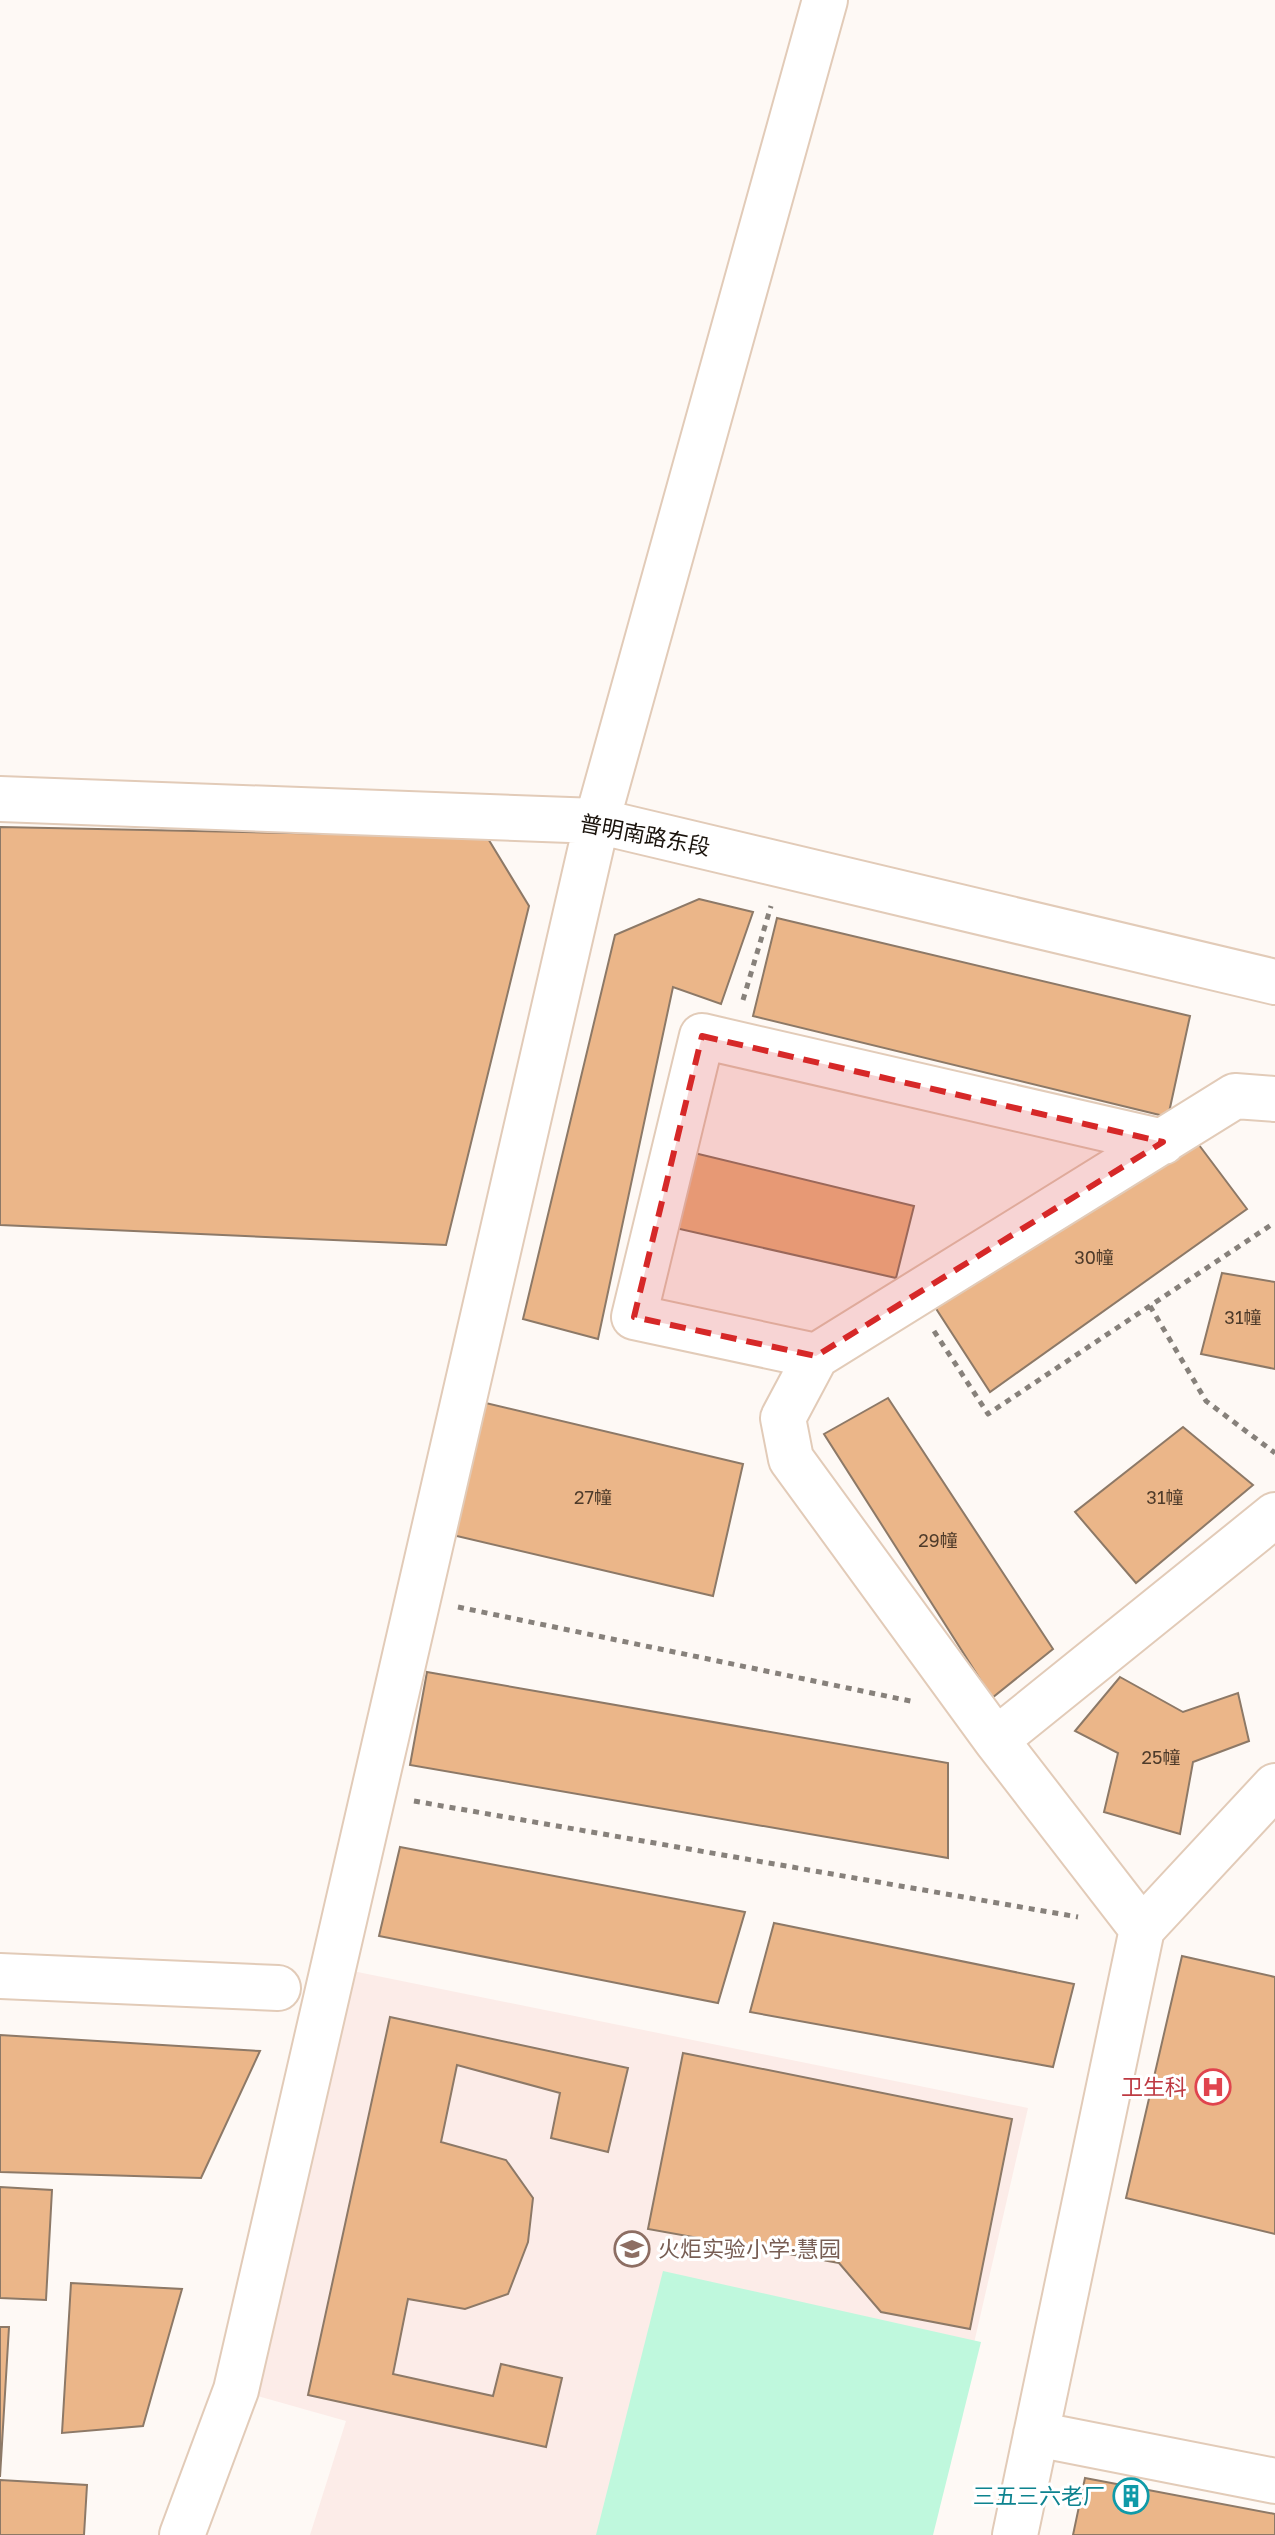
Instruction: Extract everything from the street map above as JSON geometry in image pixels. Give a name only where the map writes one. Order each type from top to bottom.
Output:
[{"type":"street","points":[[182,2535],[236,2390],[597,821],[825,0]]},
{"type":"street","name":"普明南路东段","points":[[0,799],[597,821],[1275,982]]},
{"type":"street","points":[[816,1356],[634,1317],[702,1036],[1163,1142]]},
{"type":"street","points":[[1142,1929],[987,1728],[791,1459],[783,1418],[816,1356],[1235,1096],[1275,1099]]},
{"type":"street","points":[[987,1728],[1275,1515]]},
{"type":"street","points":[[1015,2535],[1142,1929],[1275,1786]]},
{"type":"street","points":[[0,1976],[278,1988]]},
{"type":"street","points":[[1036,2434],[1275,2481]]},
{"type":"path","points":[[730,1043],[783,865]]},
{"type":"path","points":[[911,1297],[988,1414],[1271,1225],[1275,1226]]},
{"type":"path","points":[[1150,1306],[1206,1401],[1275,1453]]},
{"type":"path","points":[[449,1605],[987,1728]]},
{"type":"path","points":[[373,1793],[1142,1929]]},
{"type":"highlighted area","points":[[702,1036],[1163,1142],[816,1356],[634,1317]]},
{"type":"shaded area","name":"火炬实验小学·慧园","points":[[333,1967],[1028,2108],[930,2535],[310,2535],[346,2421],[236,2390]]},
{"type":"green space","points":[[663,2271],[981,2342],[933,2535],[596,2535]]},
{"type":"building","points":[[0,827],[487,837],[529,906],[446,1245],[0,1225]]},
{"type":"building","points":[[699,899],[753,912],[721,1004],[673,987],[598,1339],[523,1319],[615,935]]},
{"type":"building","points":[[777,918],[1190,1016],[1168,1117],[753,1016]]},
{"type":"building","points":[[1193,1137],[1247,1209],[990,1392],[935,1307]]},
{"type":"building","points":[[686,1151],[914,1206],[896,1278],[671,1227]]},
{"type":"building","points":[[1222,1273],[1275,1282],[1275,1369],[1201,1354]]},
{"type":"building","points":[[888,1398],[1053,1649],[992,1698],[824,1434]]},
{"type":"building","points":[[473,1400],[743,1464],[713,1596],[444,1533]]},
{"type":"building","points":[[1183,1427],[1253,1485],[1136,1583],[1075,1512]]},
{"type":"building","points":[[427,1672],[948,1763],[948,1858],[410,1765]]},
{"type":"building","points":[[1120,1677],[1183,1712],[1238,1693],[1249,1741],[1193,1762],[1180,1834],[1104,1812],[1118,1753],[1075,1731]]},
{"type":"building","points":[[400,1847],[745,1912],[718,2003],[379,1936]]},
{"type":"building","points":[[774,1923],[1074,1984],[1053,2067],[750,2012]]},
{"type":"building","name":"卫生科","points":[[1182,1956],[1275,1977],[1275,2234],[1126,2198]]},
{"type":"building","points":[[390,2017],[628,2068],[608,2152],[551,2138],[560,2093],[457,2065],[441,2142],[506,2160],[533,2198],[528,2242],[508,2294],[465,2309],[408,2299],[393,2374],[493,2396],[501,2364],[562,2378],[546,2447],[308,2395]]},
{"type":"building","points":[[0,2035],[260,2051],[201,2178],[0,2172]]},
{"type":"building","points":[[683,2053],[1012,2119],[970,2329],[881,2312],[839,2263],[648,2229]]},
{"type":"building","points":[[0,2187],[52,2190],[46,2300],[0,2298]]},
{"type":"building","points":[[71,2283],[182,2289],[143,2426],[62,2433]]},
{"type":"building","points":[[0,2327],[9,2327],[0,2477]]},
{"type":"building","name":"三五三六老厂","points":[[1085,2478],[1275,2514],[1275,2535],[1073,2535]]},
{"type":"building","points":[[0,2480],[87,2485],[84,2535],[0,2535]]},
{"type":"place","name":"卫生科","points":[[1213,2087]]},
{"type":"place","name":"火炬实验小学·慧园","points":[[632,2249]]},
{"type":"place","name":"三五三六老厂","points":[[1131,2496]]}]
